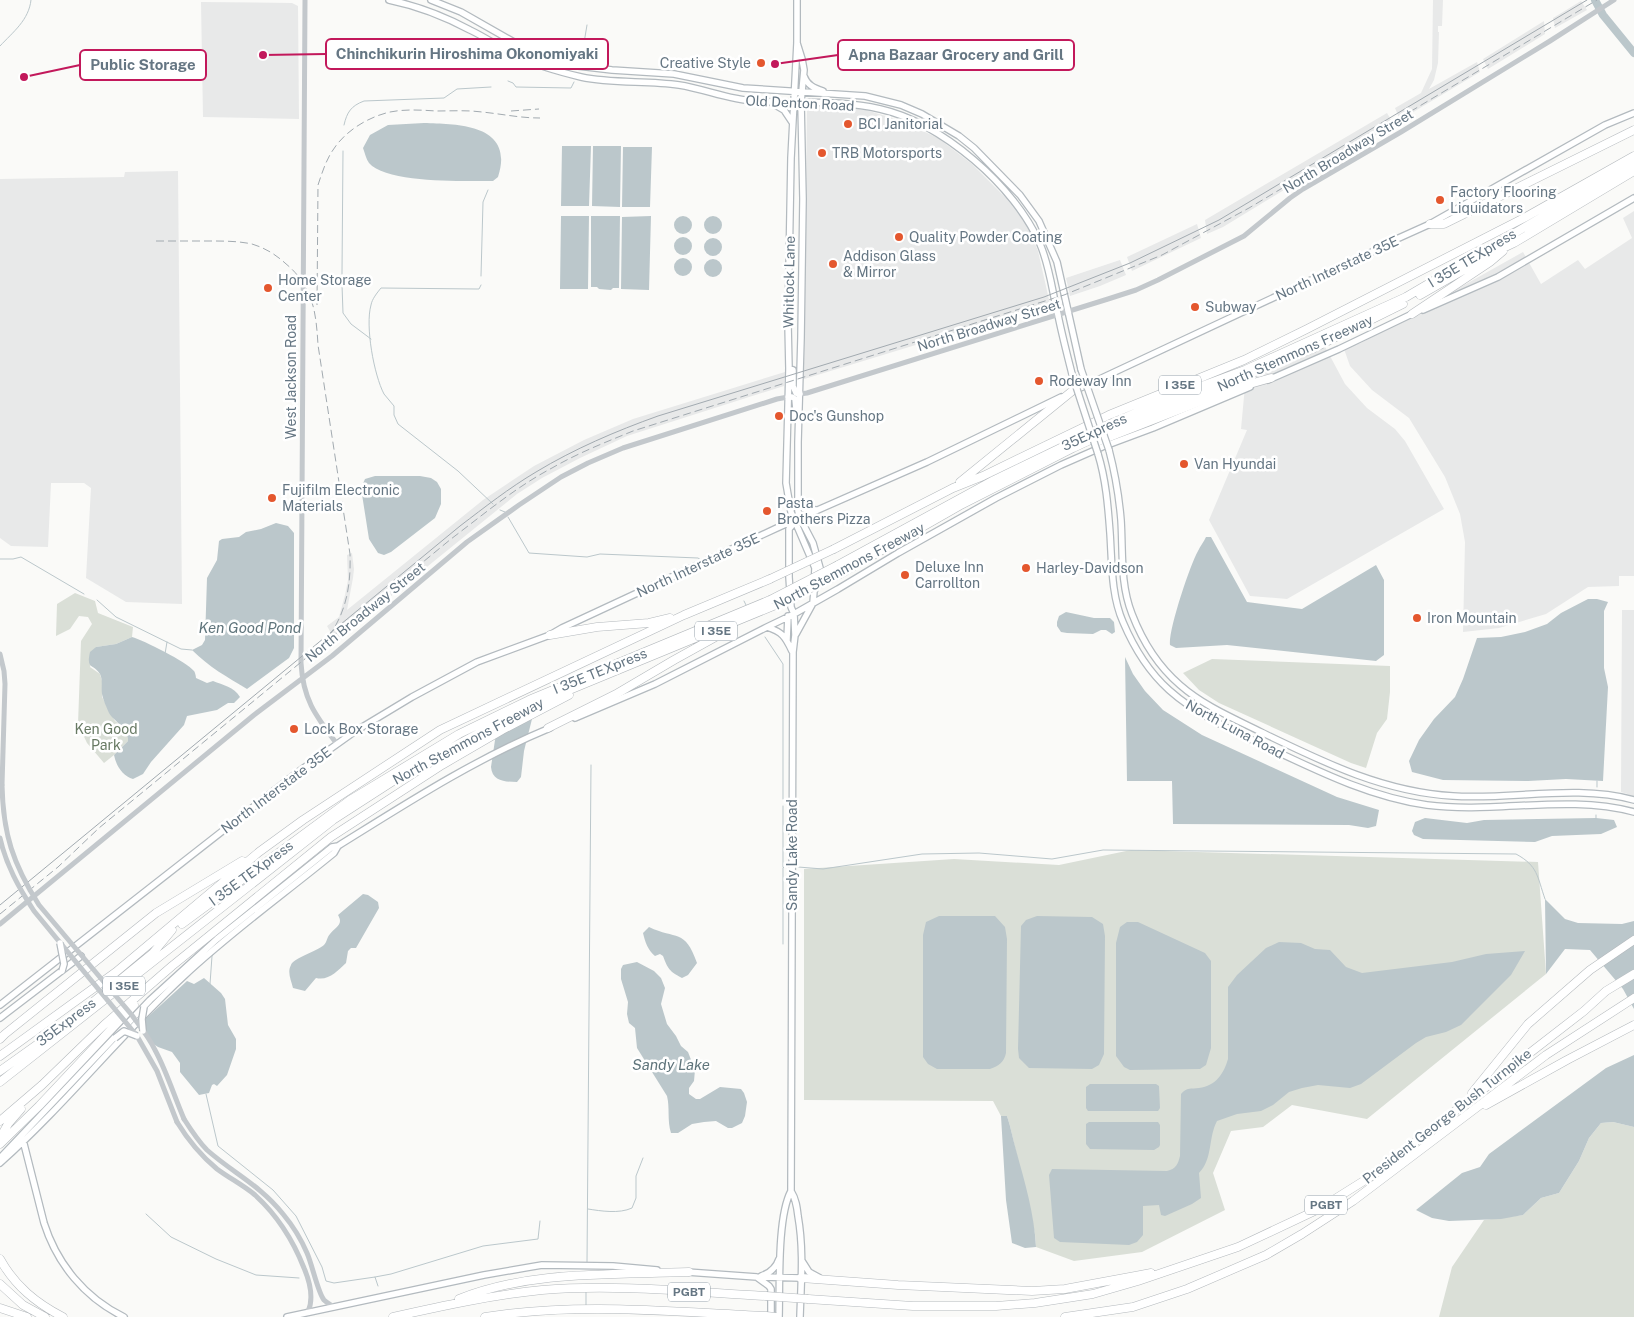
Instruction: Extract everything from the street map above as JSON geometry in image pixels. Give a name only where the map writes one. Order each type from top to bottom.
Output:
[{"type":"highway","points":[[1430,224],[1444,224],[1631,132]]},
{"type":"highway","name":"North Stemmons Freeway","points":[[0,1056],[116,972],[259,852],[311,815],[440,730],[684,615],[770,579],[834,549],[953,488],[983,476],[1109,415],[1244,360],[1524,218],[1634,156]]},
{"type":"highway","name":"I 35E TEXpress","points":[[1359,318],[1406,297],[1634,163]]},
{"type":"highway","name":"North Stemmons Freeway","points":[[0,1082],[333,820],[412,769],[446,750],[528,706],[602,677],[770,604],[778,604],[840,574],[966,502],[1073,448],[1112,430],[1314,348],[1412,300],[1634,171]]},
{"type":"highway","points":[[1412,314],[1490,262],[1514,242]]},
{"type":"highway","name":"35Express","points":[[838,565],[994,480],[1110,424],[1245,370],[1359,318]]},
{"type":"highway","points":[[1073,448],[1090,445],[1232,389],[1271,378]]},
{"type":"highway","points":[[953,488],[1071,392]]},
{"type":"highway","name":"I 35E TEXpress","points":[[153,953],[171,931],[350,800],[459,734],[529,700],[770,604],[838,565]]},
{"type":"highway","points":[[548,728],[618,693],[674,660],[755,618],[770,604]]},
{"type":"highway","points":[[550,635],[597,627],[649,623],[684,615]]},
{"type":"highway","points":[[0,1121],[42,1085],[104,1025],[172,966],[331,837],[442,765],[502,730],[602,677]]},
{"type":"highway","points":[[2,1037],[156,913],[259,852]]},
{"type":"highway","points":[[1455,1111],[1480,1084],[1528,1024],[1590,970],[1634,940]]},
{"type":"highway","name":"35Express","points":[[0,1071],[66,1024],[153,953]]},
{"type":"highway","points":[[0,1144],[40,1106],[172,966]]},
{"type":"highway","name":"President George Bush Turnpike","points":[[393,1317],[440,1306],[541,1290],[612,1288],[913,1306],[996,1306],[1035,1303],[1093,1294],[1138,1282],[1238,1247],[1319,1209],[1370,1177],[1584,1011],[1606,991],[1634,974]]},
{"type":"highway","name":"President George Bush Turnpike","points":[[1065,1317],[1132,1307],[1187,1289],[1234,1270],[1273,1251],[1353,1201],[1546,1055],[1634,998]]},
{"type":"highway","points":[[1459,1120],[1567,1060],[1632,1027]]},
{"type":"highway","points":[[0,1138],[8,1124],[42,1085]]},
{"type":"highway","points":[[0,1259],[10,1275],[27,1294],[63,1317]]},
{"type":"highway","points":[[801,1278],[908,1286],[1048,1290],[1091,1285],[1180,1267]]},
{"type":"highway","points":[[440,1306],[478,1291],[542,1278],[613,1270],[689,1272]]},
{"type":"highway","points":[[0,1284],[23,1305],[45,1317]]},
{"type":"highway","points":[[1102,1317],[1132,1307]]},
{"type":"highway","points":[[0,1308],[27,1317]]},
{"type":"highway","name":"PGBT","points":[[485,1317],[541,1310],[612,1309],[778,1317]]},
{"type":"main road","name":"Old Denton Road","points":[[389,0],[409,4],[446,17],[506,51],[548,68],[581,77],[680,86],[740,99],[770,102],[848,104],[880,109],[909,118],[955,145],[986,172],[1022,211],[1031,225],[1044,255],[1058,315]]},
{"type":"main road","name":"Old Denton Road","points":[[431,0],[461,12],[512,42],[545,57],[578,66],[700,78],[743,88],[865,96],[902,105],[922,114],[959,136],[1010,185],[1028,206],[1047,236],[1057,262],[1067,312]]},
{"type":"main road","name":"Whitlock Lane","points":[[796,0],[797,43],[791,158],[786,483],[789,504],[796,520]]},
{"type":"main road","points":[[506,51],[512,42]]},
{"type":"main road","name":"Whitlock Lane","points":[[796,520],[798,502],[803,199],[801,102],[803,73],[802,59],[797,43]]},
{"type":"main road","points":[[803,73],[807,82],[813,87],[827,93]]},
{"type":"main road","points":[[680,86],[692,84],[700,78]]},
{"type":"main road","points":[[880,109],[884,100]]},
{"type":"main road","points":[[770,102],[784,110],[793,124]]},
{"type":"main road","name":"North Interstate 35E","points":[[0,1005],[298,772],[383,714],[477,662],[550,635],[796,520],[927,462],[1071,392],[1359,259],[1390,242],[1430,224],[1604,125],[1634,113]]},
{"type":"main road","points":[[115,1038],[150,1000],[217,939],[332,847],[338,846],[412,798],[482,760],[548,728],[656,684],[794,614],[996,498],[1061,465],[1271,378],[1498,277],[1634,198]]},
{"type":"main road","points":[[1022,211],[1028,206]]},
{"type":"main road","name":"North Luna Road","points":[[1067,312],[1081,369],[1116,473],[1126,589],[1131,611],[1147,646],[1179,685],[1202,701],[1326,764],[1396,788],[1453,796],[1527,796],[1567,792],[1631,799]]},
{"type":"main road","name":"North Luna Road","points":[[1058,315],[1072,374],[1104,474],[1108,499],[1116,597],[1122,620],[1132,643],[1151,672],[1169,690],[1190,707],[1243,736],[1304,765],[1363,789],[1392,798],[1427,805],[1460,807],[1574,804],[1634,812]]},
{"type":"main road","points":[[789,369],[793,370],[794,389],[796,393],[800,394]]},
{"type":"main road","points":[[788,397],[795,399],[798,442]]},
{"type":"main road","points":[[798,502],[804,509],[822,509]]},
{"type":"main road","points":[[795,635],[813,603],[815,568],[796,520]]},
{"type":"main road","name":"Sandy Lake Road","points":[[778,1317],[783,1224],[788,1197],[791,1191],[792,652],[795,635],[789,529],[796,520]]},
{"type":"main road","points":[[787,640],[788,617],[792,607]]},
{"type":"main road","points":[[766,627],[780,632],[787,640],[792,652]]},
{"type":"main road","points":[[1626,810],[1631,799]]},
{"type":"main road","points":[[0,1163],[24,1142],[146,1012],[185,975],[334,853],[338,846]]},
{"type":"main road","points":[[60,943],[64,964],[62,971]]},
{"type":"main road","points":[[1,1017],[81,956]]},
{"type":"main road","points":[[144,1007],[142,1019],[144,1031]]},
{"type":"main road","points":[[0,1158],[109,1043],[124,1031],[138,1036]]},
{"type":"main road","points":[[20,1136],[24,1142],[48,1235],[60,1259],[78,1283],[92,1296],[124,1317]]},
{"type":"main road","name":"Sandy Lake Road","points":[[791,1191],[795,1197],[801,1232],[800,1317]]},
{"type":"main road","points":[[756,1278],[773,1270],[777,1265],[781,1252]]},
{"type":"main road","points":[[802,1261],[809,1272],[822,1279]]},
{"type":"main road","points":[[287,1317],[484,1275],[542,1266],[613,1270]]},
{"type":"main road","points":[[689,1272],[756,1278],[801,1278]]},
{"type":"main road","points":[[756,1278],[764,1281],[771,1289],[772,1317]]},
{"type":"street","name":"West Jackson Road","points":[[305,0],[301,508],[302,678],[309,702],[319,721],[337,744]]},
{"type":"street","name":"North Broadway Street","points":[[800,394],[1136,290],[1211,254],[1244,236],[1303,189],[1391,138],[1613,1]]},
{"type":"street","name":"North Broadway Street","points":[[0,924],[202,757],[332,656],[467,542],[519,505],[561,477],[588,463],[637,443],[769,401],[788,397]]},
{"type":"street","points":[[0,654],[5,684],[2,805],[6,830],[16,865],[39,905],[144,1031],[164,1068],[184,1119],[206,1149],[258,1188],[283,1214],[296,1231],[314,1272],[319,1291],[324,1300],[334,1307]]},
{"type":"street","points":[[0,838],[11,872],[21,892],[34,911],[138,1036],[157,1071],[177,1122],[188,1141],[218,1169],[256,1196],[288,1234],[307,1274],[312,1293],[312,1304],[308,1312]]},
{"type":"shaded area","points":[[1433,0],[1443,0],[1442,26],[1438,26],[1438,63],[1434,80],[1429,89],[1477,62],[1480,72],[1400,120],[1395,108],[1421,93],[1432,69]]},
{"type":"shaded area","points":[[1581,1],[1587,10],[1555,28],[1553,18]]},
{"type":"shaded area","points":[[201,2],[292,3],[298,6],[299,119],[203,117]]},
{"type":"shaded area","points":[[1544,21],[1545,34],[1488,69],[1483,59]]},
{"type":"shaded area","points":[[837,106],[866,110],[899,120],[938,138],[972,164],[1005,197],[1027,225],[1038,251],[1050,304],[801,380],[801,367],[804,366],[807,107]]},
{"type":"shaded area","points":[[1387,113],[1394,125],[1223,227],[1207,234],[1205,220]]},
{"type":"shaded area","points":[[178,171],[182,604],[126,602],[86,578],[91,488],[84,483],[51,483],[48,547],[11,546],[0,538],[0,179],[124,177],[125,172]]},
{"type":"shaded area","points":[[1634,211],[1634,576],[1619,576],[1619,586],[1588,587],[1546,614],[1499,628],[1463,632],[1465,542],[1460,514],[1445,477],[1409,418],[1372,390],[1350,366],[1344,349],[1361,343],[1523,252],[1541,284],[1578,260],[1585,269],[1632,238],[1623,218]]},
{"type":"shaded area","points":[[1197,224],[1201,238],[1132,271],[1127,257]]},
{"type":"shaded area","points":[[1120,260],[1126,275],[1070,296],[1066,278]]},
{"type":"shaded area","points":[[1322,341],[1345,384],[1367,408],[1395,429],[1405,441],[1444,509],[1287,599],[1250,596],[1209,520],[1247,430],[1241,429],[1246,375]]},
{"type":"shaded area","points":[[785,372],[784,386],[627,436],[542,478],[517,494],[335,640],[327,626],[339,617],[348,580],[347,555],[352,553],[354,569],[347,610],[483,500],[534,466],[584,440],[633,419]]},
{"type":"shaded area","points":[[1622,610],[1634,610],[1634,796],[1621,792]]},
{"type":"green space","name":"Ken Good Park","points":[[75,593],[95,601],[98,613],[133,627],[132,637],[116,644],[96,647],[90,667],[100,674],[102,697],[115,721],[126,728],[129,735],[128,741],[104,763],[87,743],[78,724],[81,641],[92,624],[88,617],[79,616],[70,629],[56,636],[57,604]]},
{"type":"green space","points":[[1212,659],[1390,666],[1387,719],[1377,733],[1366,768],[1219,703],[1199,690],[1183,673]]},
{"type":"green space","points":[[1131,850],[1538,862],[1546,974],[1367,1119],[1292,1105],[1263,1127],[1231,1131],[1213,1173],[1225,1210],[1142,1252],[1074,1261],[1036,1247],[1035,1234],[1010,1126],[1007,1116],[1001,1116],[993,1101],[804,1100],[804,869],[954,859],[1059,865]]},
{"type":"green space","points":[[1613,1122],[1634,1127],[1634,1317],[1439,1317],[1452,1267],[1484,1220],[1523,1215],[1541,1198],[1559,1193],[1579,1161],[1589,1138],[1601,1123]]},
{"type":"water","points":[[424,123],[468,127],[492,137],[499,147],[501,160],[498,177],[493,181],[424,180],[378,170],[369,163],[363,148],[370,135],[388,125]]},
{"type":"water","points":[[562,146],[591,146],[589,206],[561,206]]},
{"type":"water","points":[[593,146],[621,146],[620,207],[592,206]]},
{"type":"water","points":[[623,147],[652,147],[650,207],[622,207]]},
{"type":"water","points":[[561,216],[589,216],[588,289],[560,289]]},
{"type":"water","points":[[591,216],[620,216],[619,288],[611,290],[591,287]]},
{"type":"water","points":[[651,216],[649,290],[621,289],[622,217]]},
{"type":"water","points":[[683,216],[689,219],[692,225],[689,231],[683,234],[677,231],[674,225],[677,219]]},
{"type":"water","points":[[713,216],[719,219],[722,225],[719,231],[713,234],[707,231],[704,225],[707,219]]},
{"type":"water","points":[[683,237],[689,240],[692,246],[689,252],[683,255],[677,252],[674,246],[677,240]]},
{"type":"water","points":[[713,238],[719,241],[722,247],[719,253],[713,256],[707,253],[704,247],[707,241]]},
{"type":"water","points":[[683,258],[689,261],[692,267],[689,273],[683,276],[677,273],[674,267],[677,261]]},
{"type":"water","points":[[713,259],[719,262],[722,268],[719,274],[713,277],[707,274],[704,268],[707,262]]},
{"type":"water","points":[[375,476],[420,476],[431,478],[437,482],[441,489],[441,504],[435,518],[391,552],[384,555],[378,553],[369,539],[361,488],[365,479]]},
{"type":"water","name":"Ken Good Pond","points":[[276,523],[288,526],[294,533],[294,648],[289,658],[247,689],[212,667],[192,650],[202,645],[205,640],[207,578],[217,560],[219,541],[239,537],[246,532]]},
{"type":"water","points":[[1206,537],[1211,537],[1247,602],[1302,609],[1376,565],[1384,580],[1384,655],[1376,661],[1227,645],[1176,648],[1170,645],[1172,626],[1185,583],[1194,558]]},
{"type":"water","points":[[1588,599],[1608,602],[1604,611],[1604,668],[1608,687],[1603,781],[1566,779],[1528,781],[1443,780],[1412,772],[1409,761],[1419,740],[1434,719],[1455,697],[1477,638],[1501,637],[1525,632],[1547,624],[1561,613]]},
{"type":"water","points":[[1066,612],[1094,618],[1110,618],[1114,622],[1115,632],[1112,634],[1106,630],[1101,630],[1093,634],[1061,632],[1057,622],[1059,616]]},
{"type":"water","name":"Ken Good Pond","points":[[132,637],[183,662],[194,671],[196,678],[207,683],[213,681],[228,687],[240,697],[234,703],[228,703],[217,710],[187,716],[184,725],[151,762],[143,774],[133,779],[126,776],[120,770],[114,755],[128,741],[128,736],[109,713],[102,692],[100,674],[91,666],[89,661],[90,652],[96,647],[116,644]]},
{"type":"water","points":[[1125,657],[1133,674],[1145,691],[1163,710],[1202,735],[1337,797],[1379,810],[1376,826],[1368,828],[1349,825],[1173,824],[1172,781],[1127,781]]},
{"type":"water","points":[[533,709],[524,751],[521,777],[517,782],[500,780],[494,775],[491,767],[498,720]]},
{"type":"water","points":[[1425,818],[1467,823],[1484,820],[1596,818],[1614,820],[1617,827],[1601,834],[1552,836],[1535,842],[1423,839],[1414,835],[1412,831],[1415,822]]},
{"type":"water","points":[[363,894],[378,902],[379,908],[356,948],[351,948],[348,951],[346,963],[329,977],[316,978],[305,991],[293,988],[289,973],[293,962],[324,945],[329,935],[339,924],[340,918],[338,915]]},
{"type":"water","points":[[1545,899],[1565,919],[1578,923],[1622,924],[1634,921],[1634,1009],[1623,989],[1590,950],[1565,949],[1546,974]]},
{"type":"water","points":[[939,916],[995,916],[1005,927],[1007,939],[1006,1053],[1001,1063],[990,1069],[937,1069],[928,1064],[923,1057],[923,935],[926,922]]},
{"type":"water","points":[[1037,916],[1092,917],[1103,924],[1105,936],[1104,1054],[1099,1065],[1092,1069],[1029,1068],[1019,1058],[1021,926],[1026,920]]},
{"type":"water","points":[[1127,922],[1138,922],[1205,953],[1211,961],[1211,1048],[1206,1065],[1200,1069],[1130,1070],[1124,1067],[1116,1056],[1116,943],[1120,927]]},
{"type":"water","points":[[649,927],[679,937],[688,944],[697,963],[688,975],[682,978],[674,973],[668,967],[663,956],[660,954],[655,956],[650,951],[643,933]]},
{"type":"water","points":[[1279,942],[1301,943],[1315,949],[1330,950],[1346,967],[1362,973],[1452,962],[1486,954],[1525,951],[1511,975],[1461,1025],[1446,1032],[1426,1037],[1361,1084],[1350,1088],[1318,1085],[1302,1088],[1289,1092],[1273,1105],[1261,1111],[1237,1114],[1217,1121],[1206,1161],[1199,1173],[1201,1198],[1165,1216],[1161,1215],[1159,1205],[1143,1206],[1143,1235],[1137,1242],[1129,1245],[1060,1242],[1054,1238],[1049,1175],[1052,1169],[1167,1171],[1176,1166],[1180,1156],[1181,1094],[1187,1089],[1205,1087],[1215,1082],[1222,1074],[1228,1059],[1228,987],[1237,975],[1266,948]]},
{"type":"water","name":"Sandy Lake","points":[[637,962],[654,971],[661,978],[665,988],[661,1004],[667,1024],[681,1046],[688,1052],[695,1070],[694,1081],[689,1088],[689,1094],[696,1099],[700,1099],[720,1087],[741,1089],[747,1102],[742,1123],[728,1128],[716,1121],[704,1122],[692,1124],[678,1133],[671,1133],[667,1096],[637,1048],[635,1028],[629,1023],[627,1014],[628,1002],[621,979],[621,969],[623,965]]},
{"type":"water","points":[[204,978],[225,999],[228,1025],[236,1039],[236,1049],[227,1075],[217,1086],[212,1085],[209,1093],[199,1095],[180,1072],[180,1063],[172,1052],[152,1043],[140,1024],[187,981],[194,984]]},
{"type":"water","points":[[1634,1055],[1634,1127],[1613,1122],[1601,1123],[1589,1138],[1579,1161],[1559,1193],[1541,1198],[1523,1215],[1501,1219],[1449,1221],[1432,1218],[1416,1210],[1462,1173],[1480,1167],[1489,1154],[1606,1068]]},
{"type":"water","points":[[1090,1084],[1156,1084],[1159,1086],[1160,1108],[1158,1111],[1088,1111],[1086,1108],[1086,1087]]},
{"type":"water","points":[[1001,1116],[1007,1116],[1010,1126],[1029,1201],[1036,1247],[1025,1248],[1012,1243],[1006,1200]]},
{"type":"water","points":[[1089,1122],[1158,1122],[1160,1125],[1160,1145],[1154,1150],[1090,1149],[1086,1144],[1086,1124]]},
{"type":"waterway","points":[[0,46],[24,20],[31,0]]},
{"type":"waterway","points":[[1595,0],[1603,15],[1634,53]]},
{"type":"waterway","points":[[581,61],[587,25]]},
{"type":"waterway","points":[[508,81],[516,87],[571,88],[574,82]]},
{"type":"waterway","points":[[344,125],[350,110],[364,101],[444,98],[457,89],[491,87]]},
{"type":"waterway","points":[[342,274],[343,151]]},
{"type":"waterway","points":[[481,276],[483,202],[488,190]]},
{"type":"waterway","points":[[342,285],[343,313],[351,324],[371,339]]},
{"type":"waterway","points":[[481,285],[479,289],[381,288],[372,303],[369,325],[371,350],[380,386],[394,406],[394,415],[398,424],[458,471],[493,504]]},
{"type":"waterway","points":[[500,510],[505,512]]},
{"type":"waterway","points":[[508,517],[529,553],[587,557],[600,554],[698,558],[701,560]]},
{"type":"waterway","points":[[0,559],[21,557],[84,594]]},
{"type":"waterway","points":[[97,600],[116,617],[181,649],[192,650]]},
{"type":"waterway","points":[[744,601],[746,605]]},
{"type":"waterway","points":[[765,637],[783,664],[783,799]]},
{"type":"waterway","points":[[165,654],[167,642]]},
{"type":"waterway","points":[[587,1264],[591,765]]},
{"type":"waterway","points":[[1597,781],[1597,787]]},
{"type":"waterway","points":[[783,806],[783,867]]},
{"type":"waterway","points":[[798,867],[823,869],[922,854],[979,853],[1052,859],[1103,850],[1516,854],[1533,867],[1545,899]]},
{"type":"waterway","points":[[783,944],[784,867]]},
{"type":"waterway","points":[[210,984],[212,956],[216,952]]},
{"type":"waterway","points":[[206,1094],[218,1146],[273,1190],[296,1216],[322,1267],[326,1281],[334,1283],[375,1277],[378,1286]]},
{"type":"waterway","points":[[588,1209],[616,1211],[632,1208],[636,1198],[636,1176],[643,1158]]},
{"type":"waterway","points":[[146,1214],[171,1237],[216,1259],[256,1275],[299,1278]]},
{"type":"waterway","points":[[375,1277],[391,1274],[483,1246],[538,1239],[540,1221]]},
{"type":"waterway","points":[[586,1291],[586,1307]]},
{"type":"tram line","points":[[0,905],[460,526],[507,491],[550,464],[596,441],[658,416],[1044,297],[1130,263],[1219,220],[1587,0]]},
{"type":"railway","points":[[0,914],[58,867],[99,828],[451,539],[500,501],[539,475],[582,453],[633,431],[1064,295],[1162,255],[1249,208],[1597,0]]},
{"type":"railway","points":[[511,111],[539,109]]},
{"type":"railway","points":[[317,305],[318,185],[331,154],[338,143],[351,131],[373,117],[401,110],[471,111],[540,118]]},
{"type":"railway","points":[[156,241],[226,241],[252,244],[274,254],[294,272],[307,290],[316,321],[350,554],[350,576],[347,596],[340,617],[329,636]]},
{"type":"place","name":"Chinchikurin Hiroshima Okonomiyaki","points":[[263,55]]},
{"type":"place","name":"Creative Style","points":[[761,63]]},
{"type":"place","name":"Apna Bazaar Grocery and Grill","points":[[775,64]]},
{"type":"place","name":"Public Storage","points":[[24,77]]},
{"type":"place","name":"BCI Janitorial","points":[[848,124]]},
{"type":"place","name":"TRB Motorsports","points":[[822,153]]},
{"type":"place","name":"Factory Flooring Liquidators","points":[[1440,200]]},
{"type":"place","name":"Quality Powder Coating","points":[[899,237]]},
{"type":"place","name":"Addison Glass & Mirror","points":[[833,264]]},
{"type":"place","name":"Home Storage Center","points":[[268,288]]},
{"type":"place","name":"Subway","points":[[1195,307]]},
{"type":"place","name":"Rodeway Inn","points":[[1039,381]]},
{"type":"place","name":"Doc's Gunshop","points":[[779,416]]},
{"type":"place","name":"Van Hyundai","points":[[1184,464]]},
{"type":"place","name":"Fujifilm Electronic Materials","points":[[272,498]]},
{"type":"place","name":"Pasta Brothers Pizza","points":[[767,511]]},
{"type":"place","name":"Harley-Davidson","points":[[1026,568]]},
{"type":"place","name":"Deluxe Inn Carrollton","points":[[905,575]]},
{"type":"place","name":"Iron Mountain","points":[[1417,618]]},
{"type":"place","name":"Lock Box Storage","points":[[294,729]]}]
